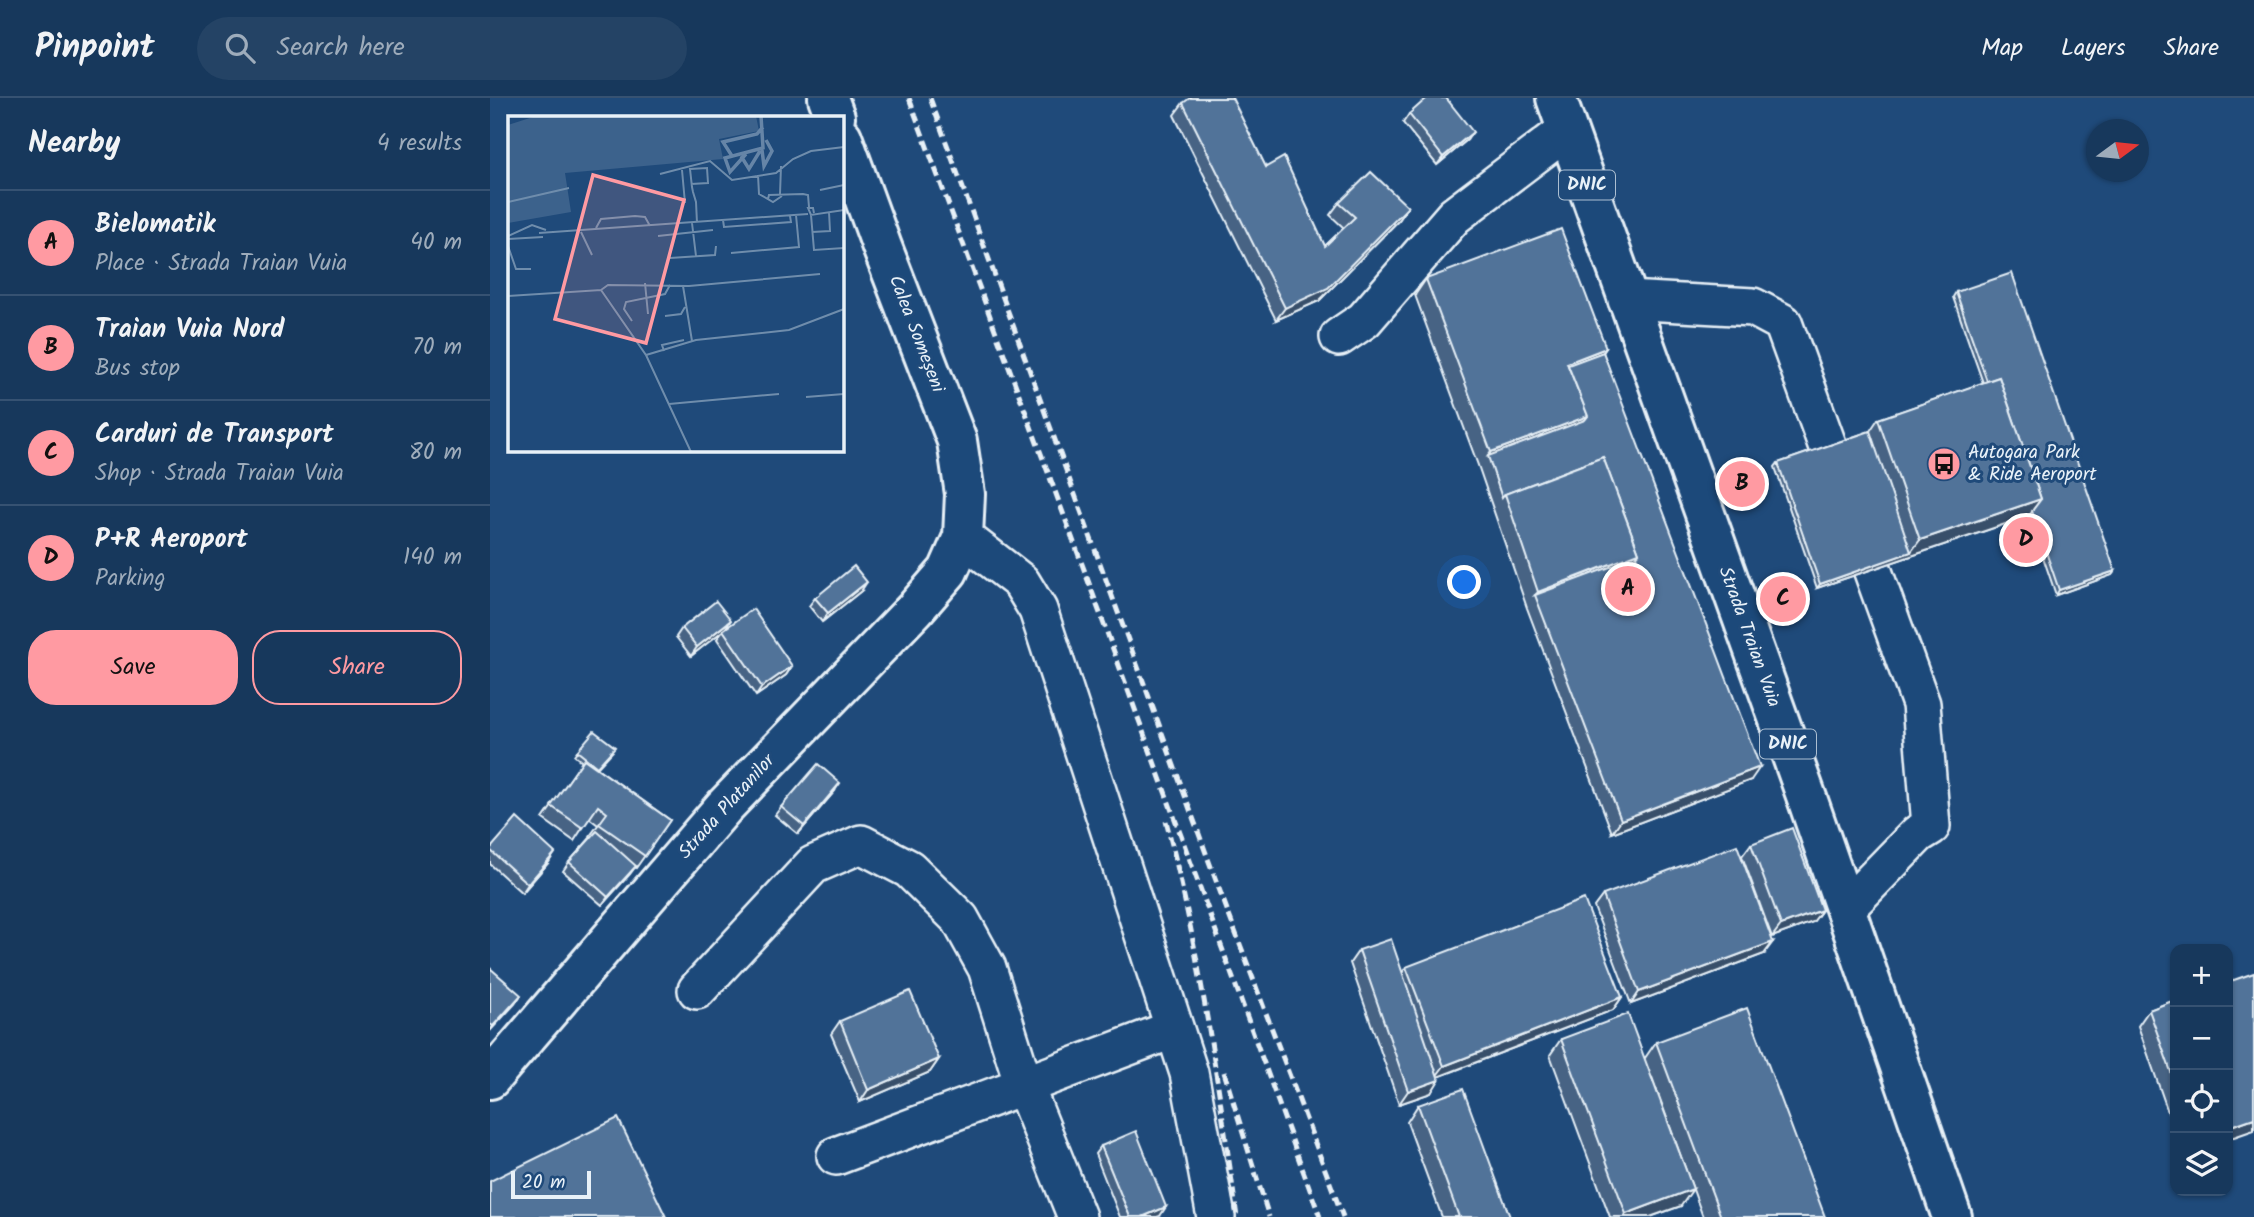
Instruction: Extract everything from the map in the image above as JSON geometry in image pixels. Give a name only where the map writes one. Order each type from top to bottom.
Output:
[{"type":"main road","points":[[828,98],[835,116]]},
{"type":"main road","name":"Strada Traian Vuia","points":[[1561,114],[1668,408],[1952,1217]]},
{"type":"main road","name":"Calea Someșeni","points":[[844,142],[957,441],[965,494],[963,537]]},
{"type":"main road","name":"Strada Platanilor","points":[[490,1079],[724,807],[915,609],[948,571],[963,537]]},
{"type":"lane","points":[[1339,337],[1364,320],[1454,216],[1561,114]]},
{"type":"lane","points":[[1627,300],[1753,307],[1783,323],[1921,704],[1931,826],[1918,834],[1845,909]]},
{"type":"lane","points":[[963,537],[1021,582],[1038,610],[1189,1073],[1216,1217]]},
{"type":"lane","points":[[697,990],[813,865],[861,844],[909,869],[960,919],[987,968],[1024,1085],[1077,1217]]},
{"type":"lane","points":[[836,1156],[1174,1029]]},
{"type":"building","points":[[1190,98],[1232,98],[1266,167],[1284,157],[1325,246],[1355,217],[1339,203],[1371,172],[1408,207],[1328,288],[1285,308],[1183,103]]},
{"type":"building","points":[[1427,98],[1446,98],[1473,132],[1443,157],[1409,114]]},
{"type":"building","points":[[1561,229],[1606,348],[1567,363],[1588,416],[1491,452],[1426,279]]},
{"type":"building","points":[[2012,273],[2115,571],[2059,590],[2032,511],[2041,499],[1999,377],[1987,381],[1956,292]]},
{"type":"building","points":[[1603,352],[1760,767],[1621,820],[1535,595],[1637,557],[1639,553],[1603,457],[1505,494],[1502,498],[1488,456],[1585,420],[1588,416],[1568,365]]},
{"type":"building","name":"Autogara Park & Ride Aeroport","points":[[1999,377],[2041,499],[1920,540],[1878,419]]},
{"type":"building","points":[[1870,431],[1911,552],[1820,584],[1778,463]]},
{"type":"building","points":[[1603,457],[1639,553],[1538,592],[1505,494]]},
{"type":"building","points":[[854,566],[867,582],[828,613],[815,598]]},
{"type":"building","points":[[716,601],[731,620],[697,647],[682,628]]},
{"type":"building","points":[[753,609],[792,666],[762,687],[723,630]]},
{"type":"building","points":[[594,731],[615,747],[597,767],[577,751]]},
{"type":"building","points":[[584,759],[670,820],[645,856],[599,824],[607,813],[598,806],[583,828],[551,806]]},
{"type":"building","points":[[818,764],[840,783],[804,826],[781,807]]},
{"type":"building","points":[[517,818],[555,853],[528,884],[490,850]]},
{"type":"building","points":[[1792,828],[1822,910],[1781,925],[1751,844]]},
{"type":"building","points":[[597,831],[636,866],[608,897],[569,862]]},
{"type":"building","points":[[1737,845],[1773,942],[1639,992],[1603,895]]},
{"type":"building","points":[[1584,899],[1622,997],[1444,1066],[1406,967]]},
{"type":"building","points":[[1391,939],[1439,1080],[1408,1091],[1359,950]]},
{"type":"building","points":[[490,968],[521,995],[493,1026],[490,1024]]},
{"type":"building","points":[[2254,973],[2254,1118],[2233,1125],[2233,1007],[2233,980]]},
{"type":"building","points":[[910,991],[939,1059],[868,1090],[840,1021]]},
{"type":"building","points":[[2170,1002],[2170,1069],[2149,1010]]},
{"type":"building","points":[[1747,1008],[1825,1217],[1721,1217],[1656,1042]]},
{"type":"building","points":[[1628,1014],[1693,1189],[1626,1214],[1561,1039]]},
{"type":"building","points":[[1463,1089],[1510,1217],[1459,1217],[1418,1105]]},
{"type":"building","points":[[618,1118],[666,1217],[490,1217],[490,1181]]},
{"type":"building","points":[[1136,1131],[1166,1207],[1142,1217],[1130,1217],[1101,1146]]},
{"type":"railway","points":[[909,98],[1320,1217]]},
{"type":"railway","points":[[930,98],[1218,886],[1343,1217]]},
{"type":"railway","points":[[1166,821],[1198,969],[1237,1217]]},
{"type":"railway","points":[[1224,1072],[1269,1217]]},
{"type":"place","name":"Autogara Park & Ride Aeroport","points":[[1944,464]]},
{"type":"place","name":"Traian Vuia Nord","points":[[1742,484]]},
{"type":"place","name":"P+R Aeroport","points":[[2026,540]]},
{"type":"place","name":"Bielomatik","points":[[1628,589]]},
{"type":"place","name":"Carduri de Transport","points":[[1783,599]]}]
